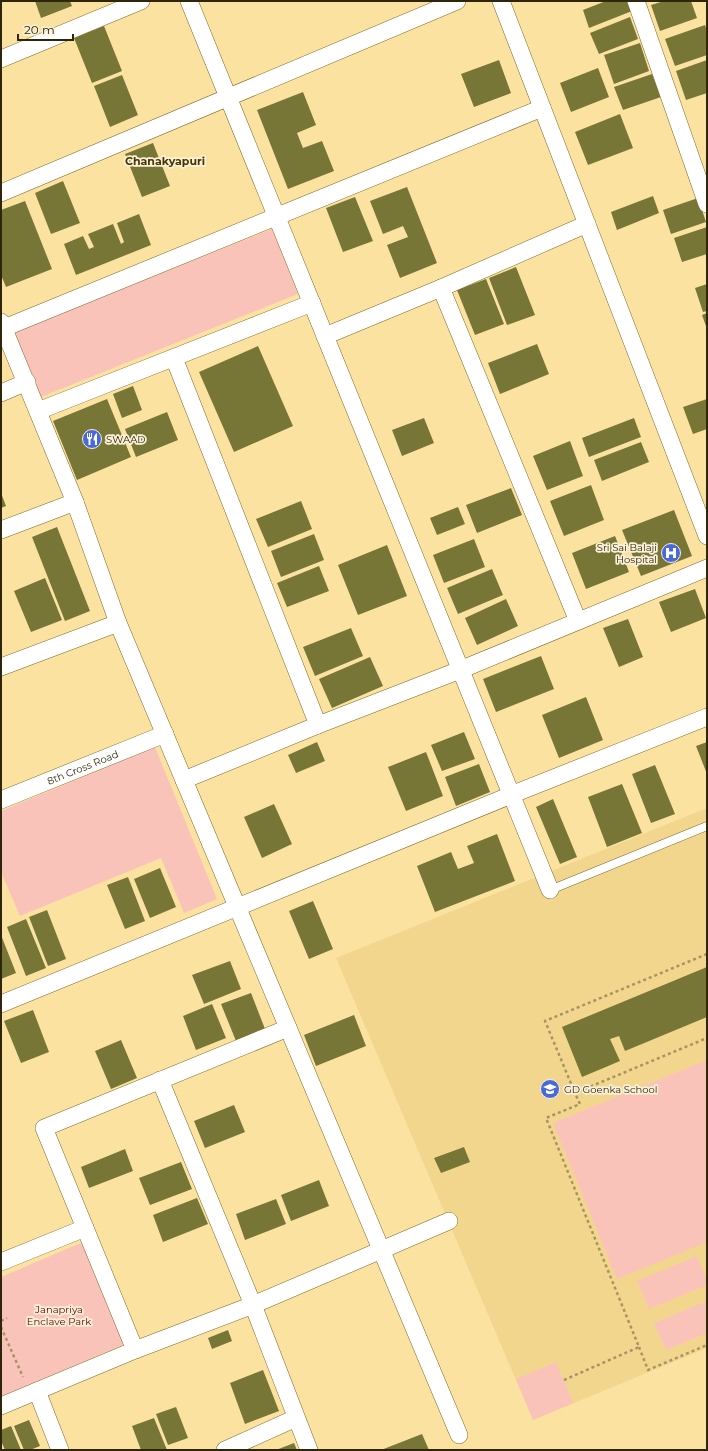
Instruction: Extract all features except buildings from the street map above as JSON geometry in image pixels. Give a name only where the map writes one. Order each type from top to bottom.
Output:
[{"type":"street","points":[[1,59],[141,1]]},
{"type":"street","points":[[189,1],[550,890]]},
{"type":"street","points":[[1,193],[456,1]]},
{"type":"street","points":[[501,1],[707,536]]},
{"type":"street","points":[[636,1],[707,204]]},
{"type":"street","points":[[459,1435],[118,623],[75,502],[27,382],[2,325],[276,217],[542,108]]},
{"type":"street","points":[[325,336],[441,288],[587,224]]},
{"type":"street","points":[[441,288],[578,621]]},
{"type":"street","points":[[38,411],[312,303]]},
{"type":"street","points":[[174,358],[318,725]]},
{"type":"street","points":[[1,393],[27,382]]},
{"type":"street","points":[[1,530],[75,502]]},
{"type":"street","points":[[184,780],[318,725],[460,670],[707,568]]},
{"type":"street","points":[[1,667],[118,623]]},
{"type":"street","points":[[1,1004],[511,794],[707,717]]},
{"type":"street","name":"8th Cross Road","points":[[1,800],[165,734]]},
{"type":"street","points":[[135,1350],[44,1128],[288,1028]]},
{"type":"street","points":[[160,1080],[253,1305],[309,1450]]},
{"type":"street","points":[[1,1406],[135,1350],[253,1305],[449,1221]]},
{"type":"street","points":[[1,1262],[85,1228]]},
{"type":"street","points":[[37,1391],[60,1450]]},
{"type":"street","points":[[225,1450],[296,1418]]},
{"type":"lane","points":[[550,890],[707,826]]},
{"type":"path","points":[[707,954],[545,1021],[580,1104],[546,1118],[648,1370],[707,1345]]},
{"type":"path","points":[[575,1093],[707,1038]]},
{"type":"path","points":[[1,1321],[7,1318]]},
{"type":"path","points":[[1,1327],[23,1378],[18,1380]]},
{"type":"path","points":[[564,1380],[639,1348]]},
{"type":"shaded area","name":"GD Goenka School","points":[[707,808],[707,1348],[533,1420],[336,958]]},
{"type":"green space","points":[[272,229],[298,294],[41,397],[15,332]]},
{"type":"green space","points":[[155,747],[217,899],[184,913],[161,858],[20,916],[1,872],[1,811]]},
{"type":"green space","points":[[707,1060],[707,1242],[617,1279],[553,1123]]},
{"type":"green space","name":"Janapriya Enclave Park","points":[[83,1242],[125,1344],[1,1397],[1,1277]]},
{"type":"green space","points":[[697,1256],[707,1280],[707,1285],[649,1309],[637,1281]]},
{"type":"green space","points":[[707,1301],[707,1333],[666,1350],[654,1323]]},
{"type":"green space","points":[[556,1362],[573,1403],[533,1420],[516,1379]]},
{"type":"place","name":"SWAAD","points":[[92,439]]},
{"type":"place","name":"Sri Sai Balaji Hospital","points":[[671,553]]},
{"type":"place","name":"GD Goenka School","points":[[550,1089]]},
{"type":"district","name":"Chanakyapuri","points":[[165,161]]}]
